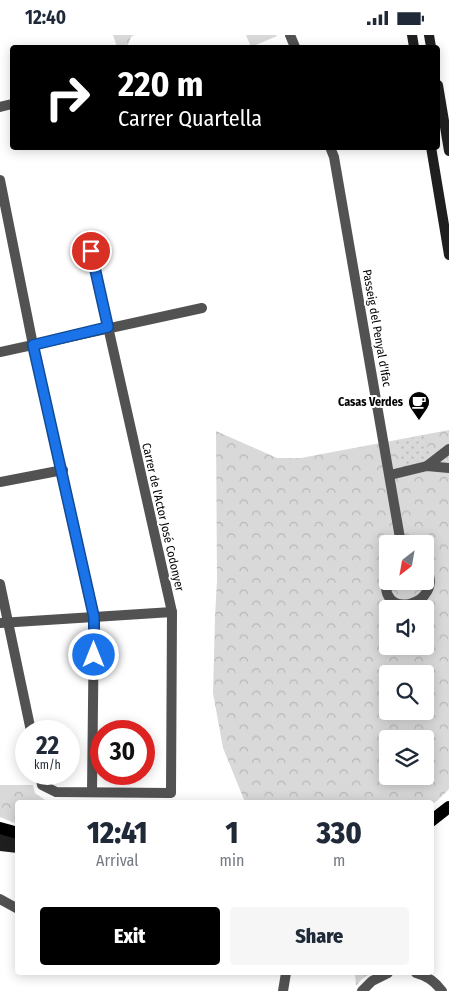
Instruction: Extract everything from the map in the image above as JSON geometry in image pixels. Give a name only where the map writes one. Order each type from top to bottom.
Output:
[{"type":"main road","points":[[440,97],[449,151]]},
{"type":"main road","points":[[432,150],[449,255]]},
{"type":"main road","points":[[434,819],[449,807]]},
{"type":"main road","points":[[0,828],[15,832]]},
{"type":"main road","points":[[0,837],[15,840]]},
{"type":"main road","points":[[0,846],[15,848]]},
{"type":"street","name":"Passeig del Penyal d'Ifac","points":[[331,150],[334,157],[400,535]]},
{"type":"street","points":[[1,187],[33,345],[94,617],[92,792],[56,792],[42,785]]},
{"type":"street","name":"Carrer de l'Actor José Codonyer","points":[[91,251],[172,612],[172,793],[92,792]]},
{"type":"street","points":[[0,352],[202,308]]},
{"type":"street","points":[[428,467],[449,449]]},
{"type":"street","points":[[390,475],[428,467],[449,468]]},
{"type":"street","points":[[0,482],[62,470]]},
{"type":"street","points":[[0,584],[4,623],[28,720]]},
{"type":"street","points":[[388,590],[392,599],[406,606],[422,602],[430,590]]},
{"type":"street","points":[[4,623],[172,612]]},
{"type":"street","points":[[0,899],[15,907]]},
{"type":"street","points":[[283,991],[286,975]]},
{"type":"street","points":[[362,991],[372,981],[384,975]]},
{"type":"street","points":[[423,975],[436,983],[442,991]]},
{"type":"green space","points":[[113,35],[134,35],[128,45],[116,45]]},
{"type":"green space","points":[[246,35],[277,36],[256,45],[250,45]]},
{"type":"green space","points":[[449,430],[449,789],[434,803],[434,800],[244,800],[223,748],[213,693],[217,581],[216,431],[277,458],[301,458]]},
{"type":"green space","points":[[431,434],[426,440],[428,449],[434,452],[441,449],[429,457],[416,462],[407,464],[402,461],[396,441]]},
{"type":"green space","points":[[0,785],[33,785],[35,793],[45,800],[15,800],[15,823],[0,817]]},
{"type":"green space","points":[[355,975],[368,975],[362,979],[356,986]]},
{"type":"place","name":"Casas Verdes","points":[[419,421]]},
{"type":"route","points":[[91,251],[108,327],[33,345],[94,617],[94,655]]}]
